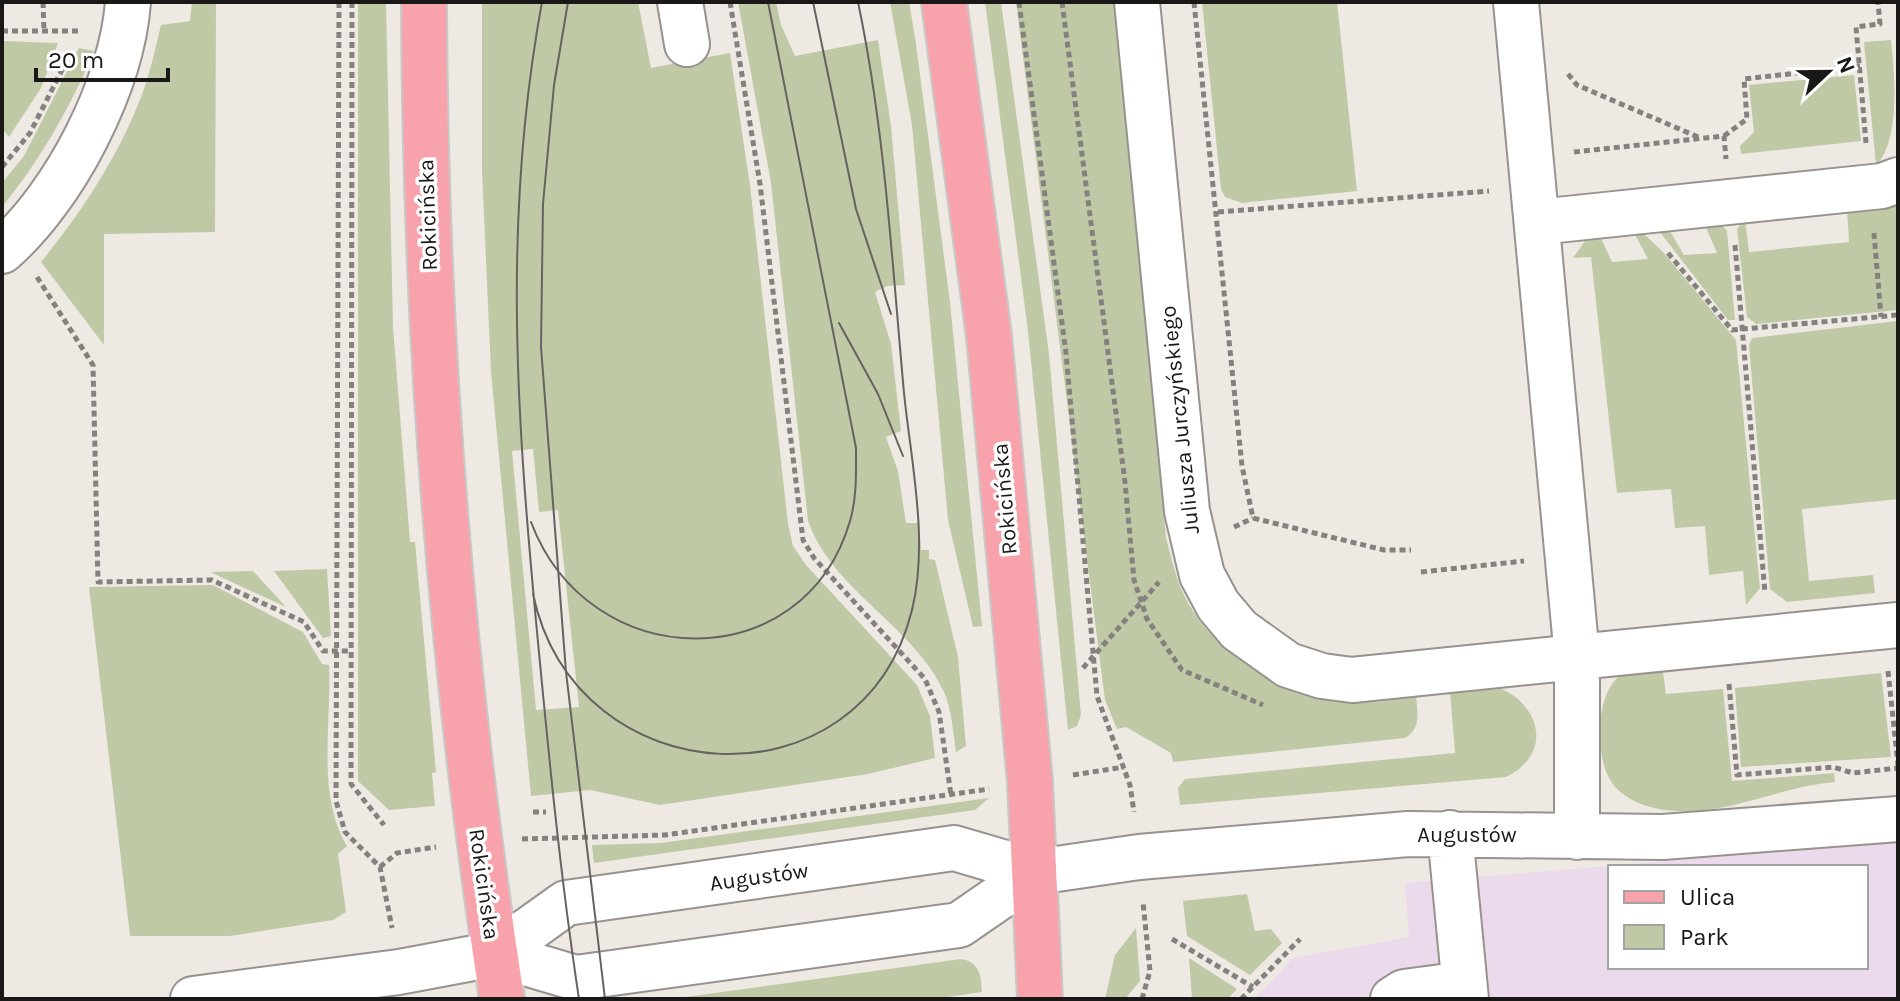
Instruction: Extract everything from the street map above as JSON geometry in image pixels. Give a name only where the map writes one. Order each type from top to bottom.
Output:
[{"type":"main road","name":"Rokicińska","points":[[424,2],[430,323],[444,522],[471,784],[502,999]]},
{"type":"main road","name":"Rokicińska","points":[[944,2],[989,336],[1036,872],[1040,999]]},
{"type":"street","points":[[6,247],[58,185],[93,126],[126,25],[128,2]]},
{"type":"street","name":"Juliusza Jurczyńskiego","points":[[1137,2],[1187,511],[1202,575],[1218,605],[1262,649],[1288,665],[1322,676],[1381,678],[1891,626]]},
{"type":"street","points":[[1516,2],[1577,657],[1577,837]]},
{"type":"street","points":[[1538,222],[1882,186],[1898,180]]},
{"type":"street","name":"Augustów","points":[[193,999],[348,979],[495,954],[566,903],[954,848],[1036,872],[1139,857],[1450,833],[1663,837],[1898,819]]},
{"type":"street","points":[[1393,999],[1404,992],[1465,991],[1450,833]]},
{"type":"street","name":"Augustów","points":[[495,954],[576,978],[959,925],[1036,872]]},
{"type":"path","points":[[43,2],[44,31]]},
{"type":"path","points":[[339,2],[336,651],[339,818],[345,832],[380,867],[390,917]]},
{"type":"path","points":[[352,2],[351,784],[384,825]]},
{"type":"path","points":[[730,2],[760,184],[803,540],[814,558],[925,679],[939,712],[951,795]]},
{"type":"path","points":[[1019,2],[1066,353],[1097,696],[1133,804]]},
{"type":"path","points":[[1194,2],[1242,466],[1253,518],[1384,550],[1411,550]]},
{"type":"path","points":[[75,43],[84,19]]},
{"type":"path","points":[[2,31],[79,31]]},
{"type":"path","points":[[2,167],[30,133],[70,55]]},
{"type":"path","points":[[1562,65],[1577,85],[1699,137]]},
{"type":"path","points":[[1531,158],[1724,136],[1747,119],[1744,79],[1860,66]]},
{"type":"path","points":[[1724,136],[1765,595]]},
{"type":"path","points":[[1218,212],[1492,191]]},
{"type":"path","points":[[1635,212],[1728,327],[1743,331],[1898,315]]},
{"type":"path","points":[[6,247],[31,266],[93,365],[98,582],[212,580],[304,622],[323,651],[351,651]]},
{"type":"path","points":[[1421,572],[1527,561]]},
{"type":"path","points":[[1725,641],[1737,775],[1833,767],[1853,773],[1898,767],[1891,626]]},
{"type":"path","points":[[536,838],[665,835],[996,788]]},
{"type":"path","points":[[533,812],[546,812]]},
{"type":"path","points":[[380,867],[406,850],[439,847]]},
{"type":"path","points":[[1142,999],[1150,971],[1145,915]]},
{"type":"path","points":[[1172,939],[1253,987]]},
{"type":"path","points":[[1241,999],[1300,939]]},
{"type":"shaded area","points":[[1898,842],[1898,999],[1254,999],[1293,958],[1409,937],[1405,883],[1608,866],[1608,969],[1868,969],[1868,865],[1621,865]]},
{"type":"green space","points":[[192,2],[216,2],[215,232],[104,234],[104,345],[41,262],[110,163],[144,88],[161,25],[190,21]]},
{"type":"green space","points":[[358,2],[386,2],[393,327],[410,542],[415,542],[436,772],[432,773],[435,806],[389,810],[358,781]]},
{"type":"green space","points":[[482,2],[638,2],[651,68],[730,53],[750,185],[793,546],[806,565],[917,685],[930,716],[935,758],[868,774],[660,805],[590,790],[531,796],[491,372],[482,171]],"holes":[[[533,449],[539,512],[558,510],[579,707],[536,710],[512,451]]]},
{"type":"green space","points":[[738,2],[776,2],[781,25],[795,56],[878,40],[891,126],[905,285],[887,286],[875,292],[891,344],[901,431],[886,437],[898,471],[906,523],[919,523],[921,550],[929,550],[929,559],[935,560],[958,657],[966,746],[956,752],[947,699],[931,669],[835,568],[808,521],[771,183]]},
{"type":"green space","points":[[890,2],[909,2],[915,37],[950,302],[982,626],[973,627],[948,520],[912,125]]},
{"type":"green space","points":[[985,2],[1001,2],[1049,354],[1081,715],[1077,726],[1068,730],[1028,331]]},
{"type":"green space","points":[[1016,2],[1116,2],[1166,538],[1182,591],[1213,636],[1257,670],[1282,682],[1308,692],[1362,702],[1416,694],[1416,724],[1405,738],[1173,762],[1171,753],[1126,727],[1117,729],[1105,700]]},
{"type":"green space","points":[[1202,2],[1337,2],[1357,191],[1242,203],[1225,197],[1221,189]]},
{"type":"green space","points":[[1891,40],[1894,89],[1892,125],[1884,155],[1876,165],[1864,42]]},
{"type":"green space","points":[[2,41],[58,43],[41,88],[9,137],[2,129]]},
{"type":"green space","points":[[79,48],[94,51],[75,93],[42,152],[2,207],[2,183],[24,156]]},
{"type":"green space","points":[[1854,75],[1861,141],[1741,154],[1740,146],[1754,132],[1749,85]]},
{"type":"green space","points":[[1898,201],[1898,310],[1756,324],[1747,317],[1737,229],[1745,219],[1749,252],[1849,242],[1847,209]]},
{"type":"green space","points":[[1719,222],[1727,231],[1735,320],[1728,320],[1656,227],[1667,226],[1684,255],[1717,253],[1704,223]]},
{"type":"green space","points":[[1632,229],[1645,235],[1663,252],[1736,340],[1760,588],[1746,605],[1743,571],[1709,575],[1705,526],[1675,528],[1671,489],[1617,493],[1591,257],[1573,258],[1585,241],[1598,232],[1612,262],[1648,259]]},
{"type":"green space","points":[[1898,321],[1898,499],[1802,509],[1809,581],[1873,575],[1875,593],[1787,602],[1770,589],[1749,345],[1752,338]]},
{"type":"green space","points":[[327,569],[331,636],[323,638],[274,571]]},
{"type":"green space","points":[[253,571],[286,607],[210,572]]},
{"type":"green space","points":[[213,585],[303,632],[322,664],[329,665],[328,781],[337,826],[347,846],[338,854],[346,912],[333,920],[230,936],[130,936],[89,587]]},
{"type":"green space","points":[[1661,658],[1666,694],[1723,689],[1732,781],[1834,773],[1835,782],[1700,811],[1654,808],[1625,796],[1606,772],[1600,745],[1601,714],[1617,678],[1638,665]]},
{"type":"green space","points":[[1881,673],[1891,757],[1741,767],[1735,688]]},
{"type":"green space","points":[[1502,689],[1527,708],[1536,733],[1530,757],[1506,777],[1180,805],[1178,788],[1185,779],[1455,753],[1450,691]]},
{"type":"green space","points":[[989,798],[975,810],[594,863],[592,845],[661,843]]},
{"type":"green space","points":[[1247,894],[1255,931],[1271,929],[1282,943],[1250,975],[1187,936],[1183,901]]},
{"type":"green space","points":[[1136,928],[1140,981],[1125,999],[1105,999],[1115,955]]},
{"type":"green space","points":[[1189,958],[1237,989],[1227,999],[1192,999]]},
{"type":"green space","points":[[961,959],[976,967],[982,992],[934,999],[671,999]]},
{"type":"tram line","points":[[542,2],[522,158],[518,235],[519,388],[545,716],[579,999]]},
{"type":"tram line","points":[[568,2],[554,85],[543,204],[541,347],[566,672],[605,999]]},
{"type":"tram line","points":[[531,522],[559,573],[599,609],[645,631],[695,638],[744,631],[789,609],[825,573],[850,521],[855,494],[856,448],[768,2]]},
{"type":"tram line","points":[[813,2],[856,209],[891,314]]},
{"type":"tram line","points":[[533,594],[560,661],[603,711],[659,742],[720,754],[781,747],[838,721],[883,676],[912,610],[917,584],[919,529],[881,148],[858,2]]},
{"type":"tram line","points":[[839,323],[878,394],[903,456]]}]
